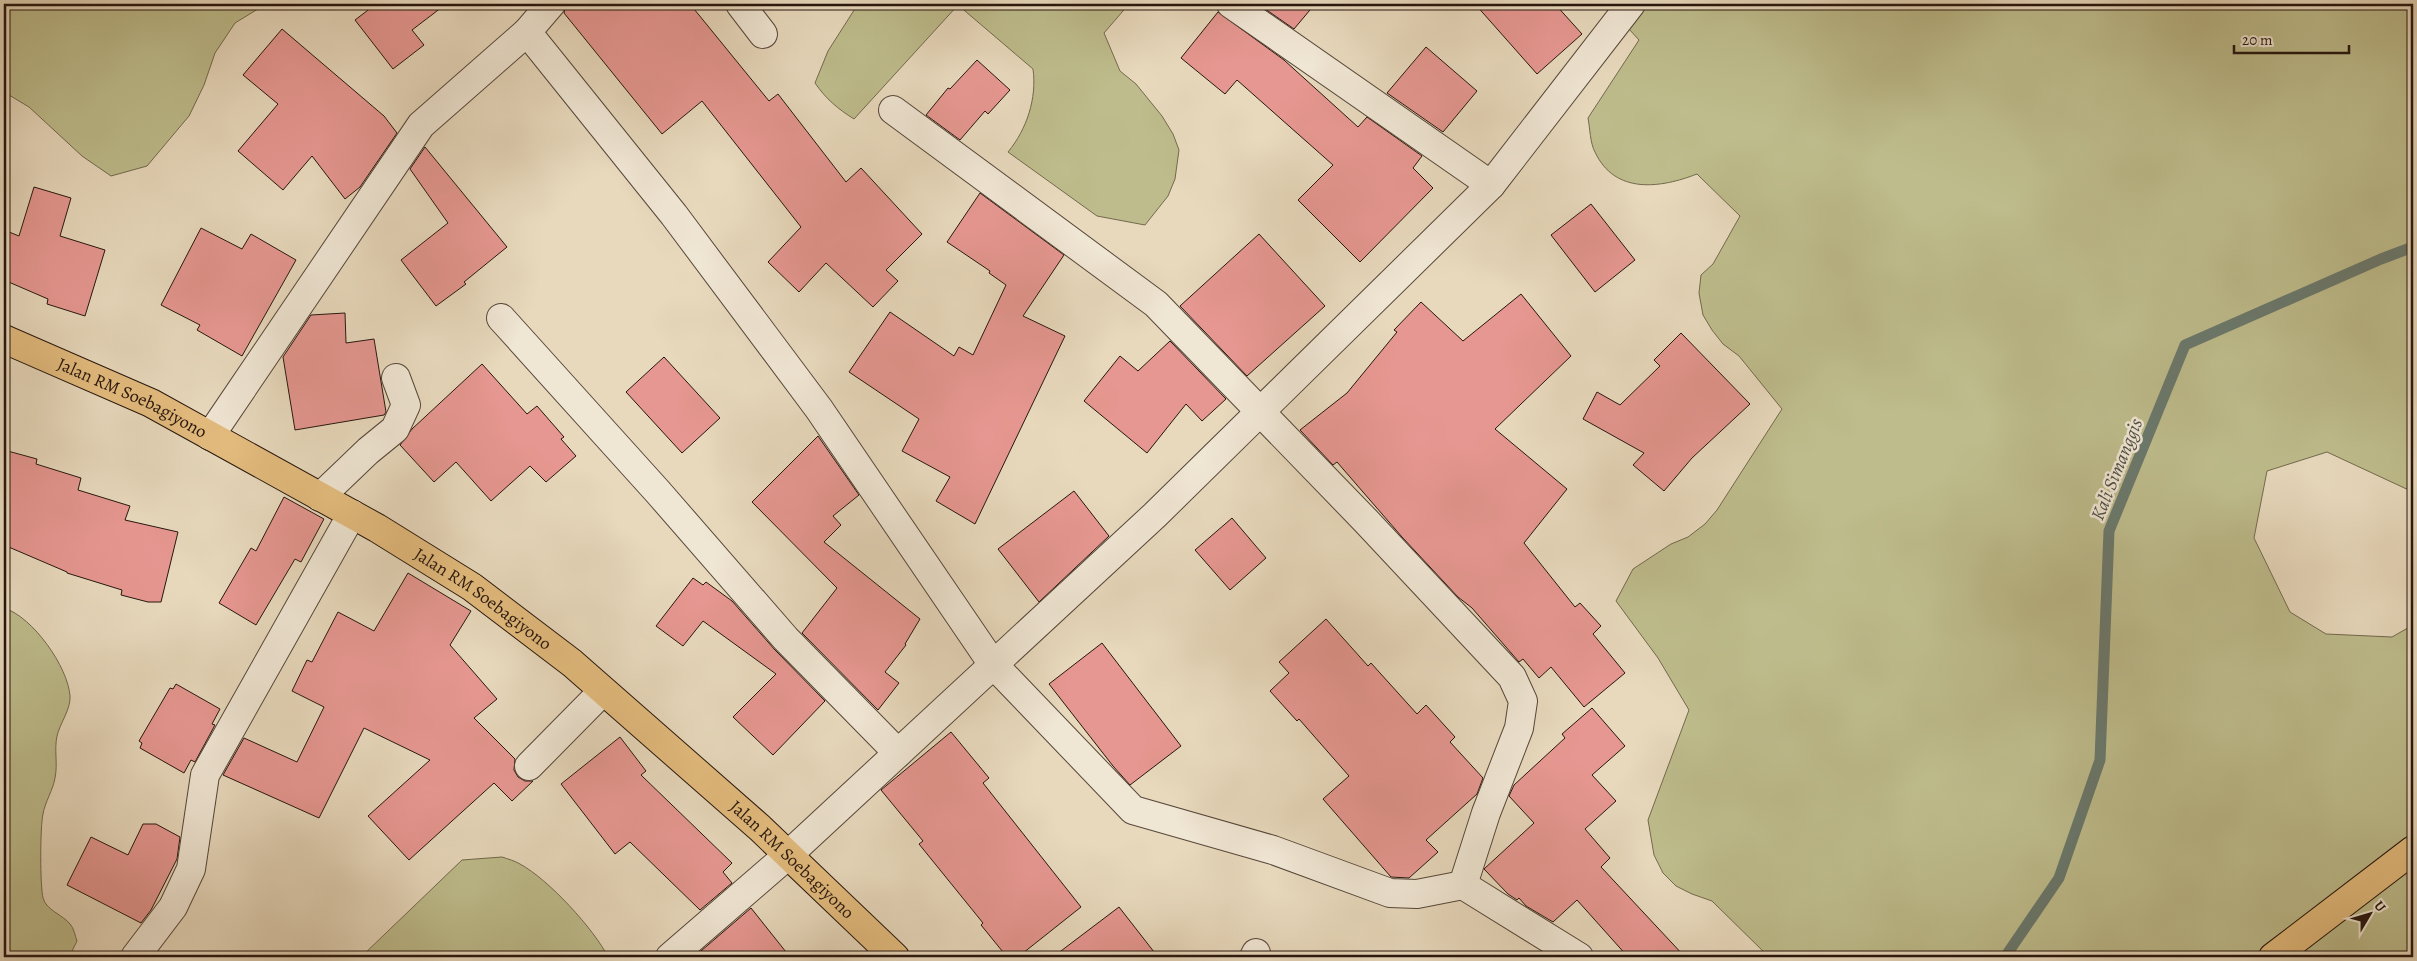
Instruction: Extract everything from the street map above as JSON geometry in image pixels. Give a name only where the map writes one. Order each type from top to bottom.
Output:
[{"type":"main road","name":"Jalan RM Soebagiyono","points":[[4,339],[151,403],[352,514],[472,587],[572,663],[788,855],[895,957]]},
{"type":"main road","points":[[2273,957],[2413,850]]},
{"type":"street","points":[[210,436],[421,125],[527,32],[551,4]]},
{"type":"street","points":[[740,4],[763,34]]},
{"type":"street","points":[[1231,4],[1491,185]]},
{"type":"street","points":[[670,957],[788,855],[992,663],[1155,515],[1491,185],[1631,4]]},
{"type":"street","points":[[527,32],[674,215],[819,409],[992,663],[1133,810],[1273,850],[1390,893],[1417,894],[1463,884],[1579,957]]},
{"type":"street","points":[[893,110],[1156,304],[1366,521],[1512,677],[1523,701],[1519,728],[1486,813],[1463,884]]},
{"type":"street","points":[[501,318],[658,492],[786,639],[898,753]]},
{"type":"street","points":[[320,497],[368,451],[395,429],[406,405],[396,378]]},
{"type":"street","points":[[135,957],[173,907],[191,870],[205,775],[352,514]]},
{"type":"street","points":[[529,766],[604,691]]},
{"type":"shaded area","points":[[4,4],[266,4],[235,23],[215,53],[204,85],[189,116],[147,166],[111,176],[82,156],[29,107],[4,92]]},
{"type":"shaded area","points":[[858,4],[1129,4],[1104,33],[1120,71],[1136,84],[1162,116],[1173,134],[1179,150],[1175,179],[1168,196],[1145,225],[1097,216],[1008,152],[1015,143],[1029,113],[1034,80],[1033,69],[958,5],[854,119],[823,94],[815,83],[828,51]]},
{"type":"shaded area","points":[[1606,4],[2413,4],[2413,492],[2327,452],[2267,471],[2254,538],[2290,612],[2326,634],[2392,637],[2413,625],[2413,957],[1769,957],[1712,901],[1676,886],[1663,873],[1654,855],[1648,820],[1689,710],[1658,658],[1616,601],[1633,569],[1671,544],[1688,537],[1705,524],[1717,510],[1782,409],[1739,356],[1723,344],[1703,315],[1699,293],[1701,275],[1713,264],[1740,216],[1697,174],[1669,183],[1654,185],[1627,182],[1614,176],[1604,166],[1593,148],[1588,118],[1639,40]]},
{"type":"shaded area","points":[[4,608],[26,621],[37,632],[56,658],[68,684],[70,701],[57,736],[56,773],[43,814],[41,856],[43,898],[51,909],[70,924],[77,941],[69,957],[4,957]]},
{"type":"shaded area","points":[[502,857],[518,863],[544,881],[581,919],[608,957],[361,957],[462,860]]},
{"type":"building","points":[[376,4],[446,4],[412,30],[424,45],[393,69],[355,20]]},
{"type":"building","points":[[566,4],[690,4],[769,101],[778,94],[846,182],[861,168],[922,234],[886,270],[898,281],[873,307],[826,263],[799,292],[768,262],[801,227],[702,101],[662,134],[564,13]]},
{"type":"building","points":[[1258,4],[1315,4],[1294,29]]},
{"type":"building","points":[[1475,4],[1555,4],[1582,34],[1537,74]]},
{"type":"building","points":[[1218,12],[1284,60],[1358,127],[1367,117],[1422,156],[1413,168],[1433,188],[1360,262],[1298,200],[1333,165],[1237,80],[1225,94],[1181,58]]},
{"type":"building","points":[[282,29],[384,116],[397,133],[360,187],[345,199],[312,156],[283,190],[238,151],[278,104],[243,75]]},
{"type":"building","points":[[1426,47],[1477,91],[1443,132],[1387,93]]},
{"type":"building","points":[[977,60],[1010,90],[988,114],[985,111],[960,140],[926,115],[948,88],[950,89]]},
{"type":"building","points":[[425,147],[507,247],[464,282],[466,284],[436,306],[401,260],[448,223],[410,169]]},
{"type":"building","points":[[34,187],[71,198],[60,236],[105,250],[85,316],[47,304],[48,299],[4,280],[4,230],[19,236]]},
{"type":"building","points":[[980,193],[1064,255],[1023,316],[1065,336],[975,524],[936,501],[950,477],[902,451],[919,419],[849,372],[890,312],[954,356],[959,347],[973,355],[1006,285],[989,273],[990,271],[947,242]]},
{"type":"building","points":[[1591,204],[1635,260],[1595,292],[1551,235]]},
{"type":"building","points":[[201,228],[242,249],[251,234],[296,260],[242,356],[197,330],[200,325],[161,305]]},
{"type":"building","points":[[1259,234],[1325,306],[1247,376],[1180,306]]},
{"type":"building","points":[[1521,294],[1571,356],[1495,429],[1567,489],[1524,543],[1575,607],[1580,603],[1601,626],[1593,634],[1625,673],[1584,707],[1551,667],[1539,678],[1523,659],[1519,662],[1472,608],[1458,597],[1402,537],[1337,462],[1333,465],[1300,430],[1347,393],[1397,332],[1394,330],[1421,302],[1463,341]]},
{"type":"building","points":[[345,313],[346,343],[374,339],[386,412],[384,415],[295,430],[283,357],[311,315]]},
{"type":"building","points":[[1681,333],[1750,404],[1692,458],[1664,491],[1633,465],[1644,453],[1583,419],[1597,392],[1620,405],[1660,366],[1654,360]]},
{"type":"building","points":[[1170,341],[1226,399],[1202,421],[1186,404],[1147,453],[1084,401],[1120,356],[1138,371]]},
{"type":"building","points":[[664,357],[720,418],[682,453],[626,392]]},
{"type":"building","points":[[482,364],[527,414],[537,406],[564,437],[561,439],[576,456],[546,482],[530,466],[491,501],[456,462],[434,482],[400,445],[412,429]]},
{"type":"building","points":[[818,436],[859,495],[833,516],[841,525],[824,542],[920,619],[906,645],[885,672],[899,683],[878,710],[802,633],[837,588],[752,502]]},
{"type":"building","points":[[4,450],[37,459],[36,464],[81,478],[78,490],[130,506],[125,520],[178,532],[161,602],[148,602],[121,595],[122,590],[67,573],[4,545]]},
{"type":"building","points":[[1074,491],[1109,536],[1039,602],[998,549]]},
{"type":"building","points":[[284,497],[324,519],[301,562],[295,559],[256,625],[219,603],[251,548],[256,551]]},
{"type":"building","points":[[1232,518],[1266,558],[1230,590],[1195,550]]},
{"type":"building","points":[[408,573],[471,611],[450,645],[497,699],[474,718],[515,759],[514,770],[518,777],[525,781],[533,781],[512,801],[494,783],[409,860],[368,816],[430,760],[364,728],[319,818],[223,775],[244,738],[297,762],[324,707],[292,691],[307,660],[312,662],[338,612],[374,631]]},
{"type":"building","points":[[693,578],[703,585],[706,582],[732,601],[775,650],[825,701],[773,755],[733,717],[776,674],[703,621],[683,646],[656,626]]},
{"type":"building","points":[[1326,619],[1368,666],[1371,663],[1417,714],[1426,705],[1455,737],[1450,742],[1483,778],[1477,794],[1426,840],[1438,852],[1409,878],[1391,877],[1323,799],[1349,776],[1299,719],[1297,721],[1270,691],[1289,673],[1279,662]]},
{"type":"building","points":[[1102,643],[1181,746],[1130,785],[1049,684]]},
{"type":"building","points":[[176,684],[220,709],[212,724],[215,725],[195,762],[191,760],[184,773],[140,748],[142,743],[139,741],[170,688],[173,689]]},
{"type":"building","points":[[1592,708],[1625,746],[1592,775],[1616,801],[1585,829],[1610,858],[1601,867],[1685,957],[1628,957],[1577,900],[1553,922],[1526,906],[1519,898],[1517,900],[1508,894],[1484,869],[1534,823],[1509,796],[1514,785],[1565,738],[1562,734]]},
{"type":"building","points":[[951,732],[989,778],[983,783],[1081,907],[1018,957],[1007,957],[981,925],[983,923],[919,844],[923,841],[881,790]]},
{"type":"building","points":[[620,737],[646,771],[641,775],[732,863],[723,872],[732,883],[700,910],[630,842],[615,854],[561,784]]},
{"type":"building","points":[[143,824],[156,824],[180,837],[177,859],[151,910],[141,923],[67,885],[91,837],[128,855]]},
{"type":"building","points":[[1119,907],[1158,957],[1053,957]]},
{"type":"building","points":[[751,908],[790,957],[694,957]]},
{"type":"waterway","name":"Kali Simanggis","points":[[2005,957],[2059,878],[2100,760],[2109,531],[2185,345],[2381,259],[2413,247]]}]
